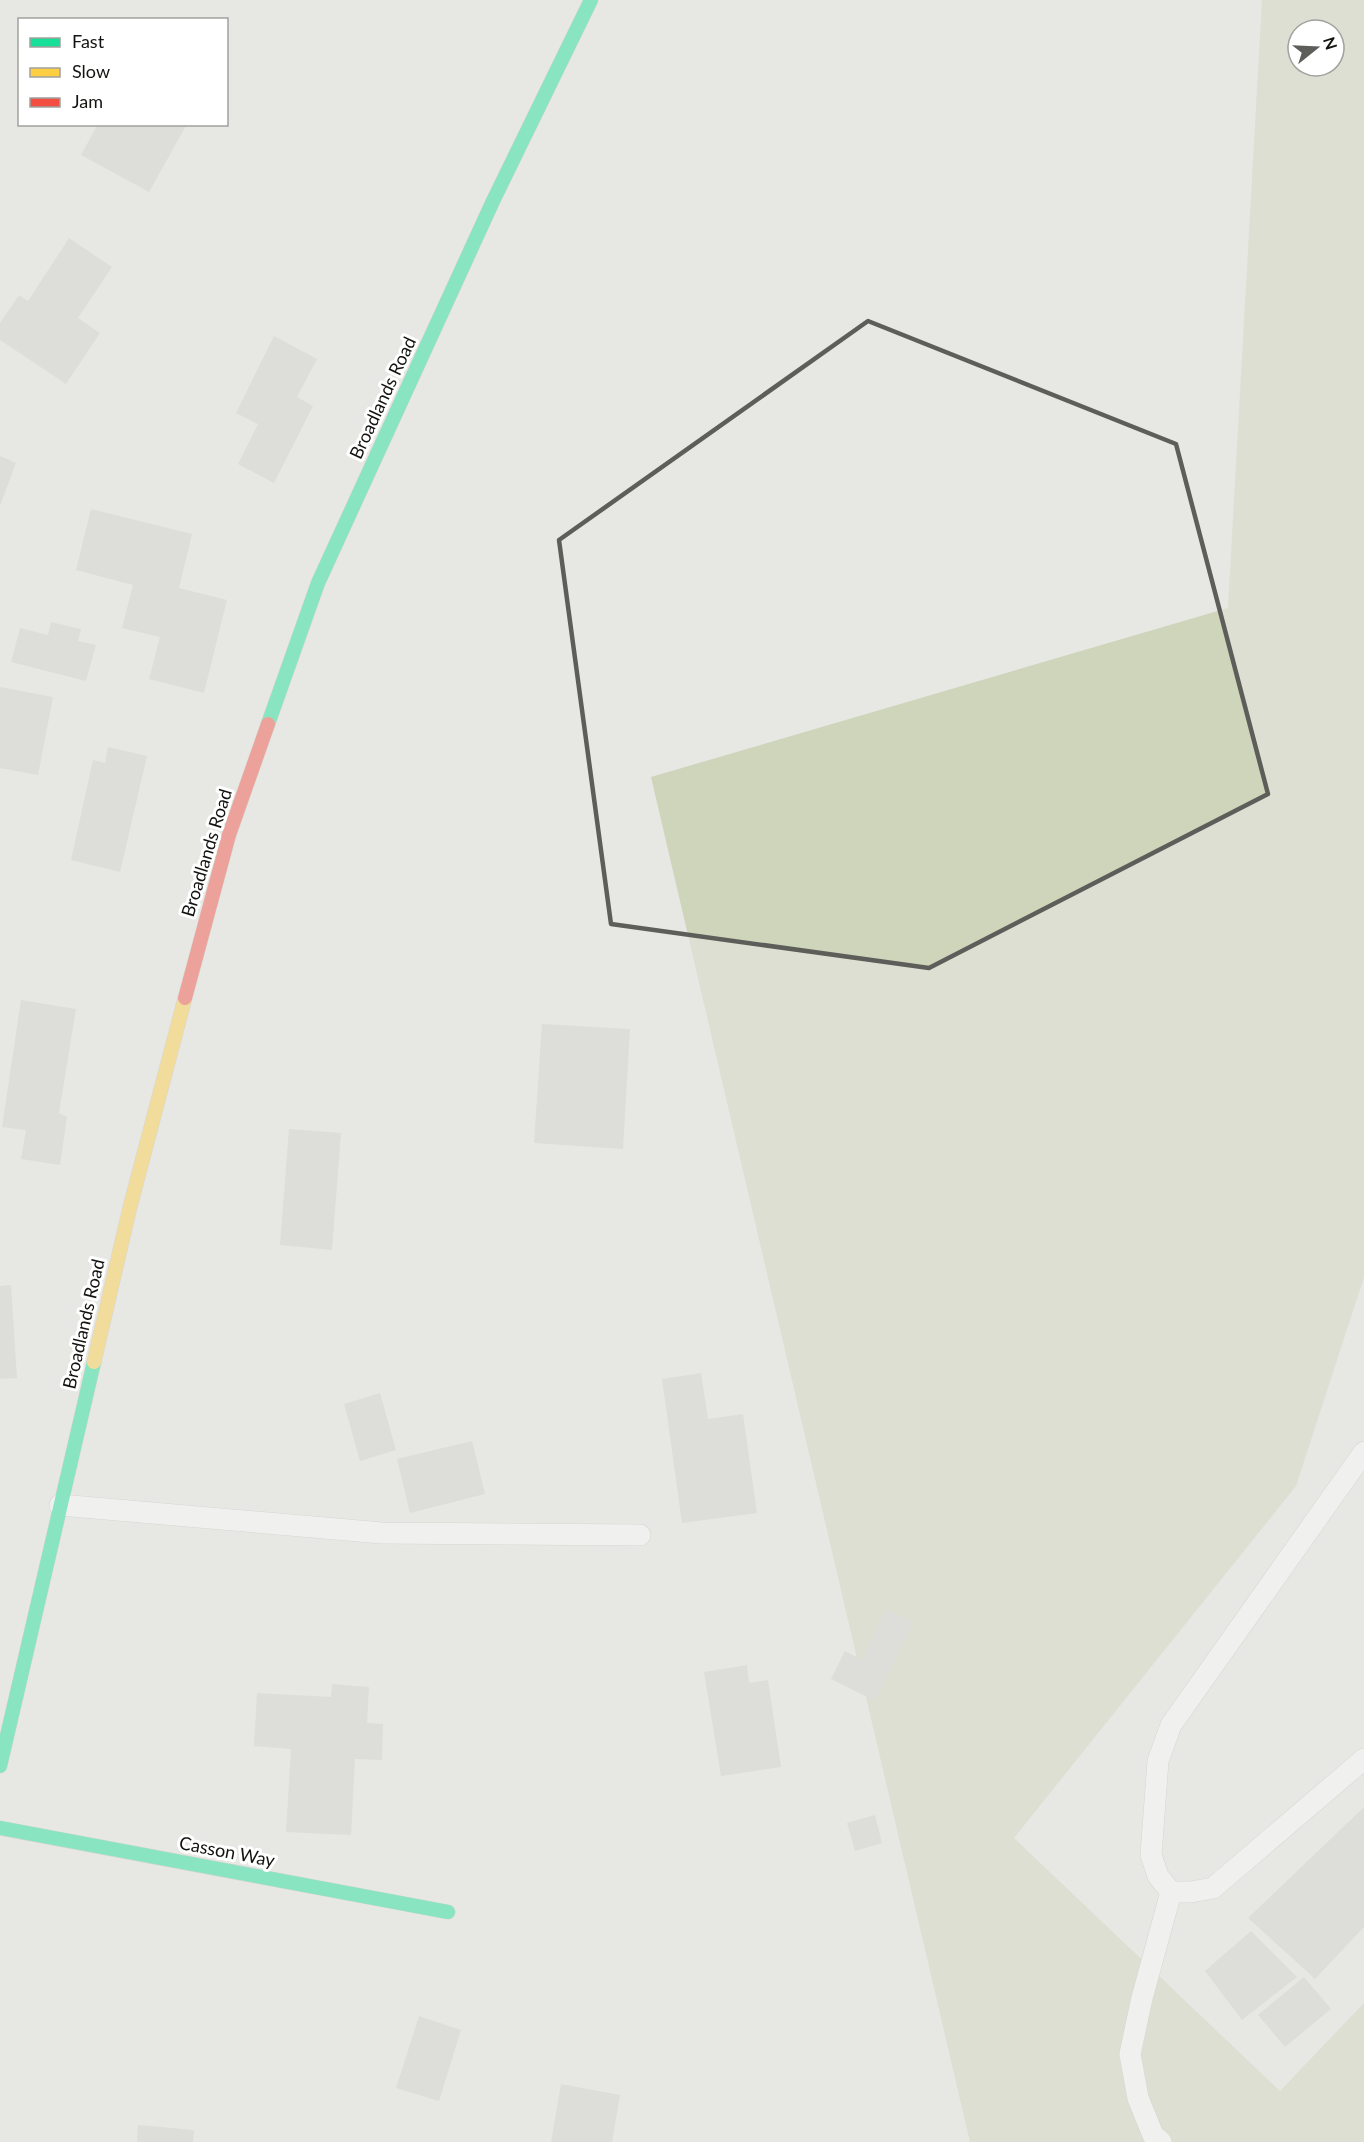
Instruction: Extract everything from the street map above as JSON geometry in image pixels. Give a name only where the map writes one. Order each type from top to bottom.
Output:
[{"type":"street","name":"Broadlands Road","points":[[0,1766],[136,1184],[229,835],[314,594],[493,201],[591,0]]},
{"type":"street","name":"Casson Way","points":[[0,1828],[448,1912]]},
{"type":"lane","points":[[1171,1892],[1158,1876],[1151,1854],[1158,1761],[1171,1725],[1364,1452]]},
{"type":"lane","points":[[60,1505],[382,1533],[640,1535]]},
{"type":"lane","points":[[1171,1892],[1191,1892],[1213,1888],[1364,1759]]},
{"type":"lane","points":[[1161,2142],[1153,2135],[1138,2098],[1130,2054],[1142,1998],[1171,1892]]},
{"type":"highlighted area","points":[[868,321],[1176,444],[1268,794],[929,968],[611,924],[559,540]]},
{"type":"green space","points":[[1262,0],[1364,0],[1364,1277],[1296,1486],[1014,1838],[1280,2091],[1364,2003],[1364,2142],[970,2142],[651,777],[1228,608]]},
{"type":"building","points":[[97,126],[186,126],[149,192],[81,155]]},
{"type":"building","points":[[69,238],[112,267],[78,318],[100,333],[66,384],[0,340],[0,323],[19,295],[28,301]]},
{"type":"building","points":[[274,336],[317,359],[297,397],[313,406],[274,483],[238,464],[258,424],[236,413]]},
{"type":"building","points":[[0,456],[16,463],[0,506]]},
{"type":"building","points":[[91,509],[192,534],[179,588],[227,600],[204,693],[149,679],[160,637],[122,628],[133,585],[76,570]]},
{"type":"building","points":[[51,622],[81,629],[78,641],[96,645],[86,681],[11,662],[20,628],[48,635]]},
{"type":"building","points":[[0,687],[53,697],[38,775],[0,768]]},
{"type":"building","points":[[108,747],[147,756],[120,872],[71,860],[93,760],[105,763]]},
{"type":"building","points":[[21,1000],[76,1009],[59,1113],[67,1117],[60,1165],[21,1159],[26,1130],[2,1127]]},
{"type":"building","points":[[542,1024],[630,1029],[623,1149],[534,1143]]},
{"type":"building","points":[[289,1129],[341,1133],[332,1250],[280,1245]]},
{"type":"building","points":[[11,1285],[17,1378],[0,1379],[0,1286]]},
{"type":"building","points":[[701,1373],[708,1419],[743,1414],[757,1513],[682,1523],[662,1379]]},
{"type":"building","points":[[380,1393],[396,1450],[360,1461],[344,1404]]},
{"type":"building","points":[[472,1441],[485,1494],[410,1513],[397,1459]]},
{"type":"building","points":[[886,1609],[913,1622],[875,1701],[831,1679],[845,1651],[862,1660]]},
{"type":"building","points":[[747,1665],[749,1683],[768,1680],[781,1767],[721,1776],[704,1672]]},
{"type":"building","points":[[332,1684],[369,1687],[367,1723],[383,1724],[382,1760],[355,1759],[351,1835],[286,1832],[291,1749],[254,1746],[257,1693],[331,1697]]},
{"type":"building","points":[[1364,1807],[1364,1927],[1315,1979],[1248,1918]]},
{"type":"building","points":[[875,1815],[882,1843],[855,1851],[847,1823]]},
{"type":"building","points":[[1251,1931],[1297,1977],[1242,2020],[1205,1971]]},
{"type":"building","points":[[1304,1977],[1331,2009],[1285,2047],[1258,2015]]},
{"type":"building","points":[[419,2016],[461,2030],[439,2101],[396,2088]]},
{"type":"building","points":[[561,2084],[620,2095],[612,2142],[551,2142]]},
{"type":"building","points":[[138,2125],[194,2130],[193,2142],[137,2142]]},
{"type":"traffic: fast","points":[[268,724],[318,583],[493,201],[591,0]]},
{"type":"traffic: fast","points":[[0,1766],[94,1362]]},
{"type":"traffic: fast","points":[[0,1828],[448,1912]]},
{"type":"traffic: slow","points":[[94,1362],[130,1207],[185,998]]},
{"type":"traffic: jam","points":[[185,998],[229,835],[268,724]]}]
